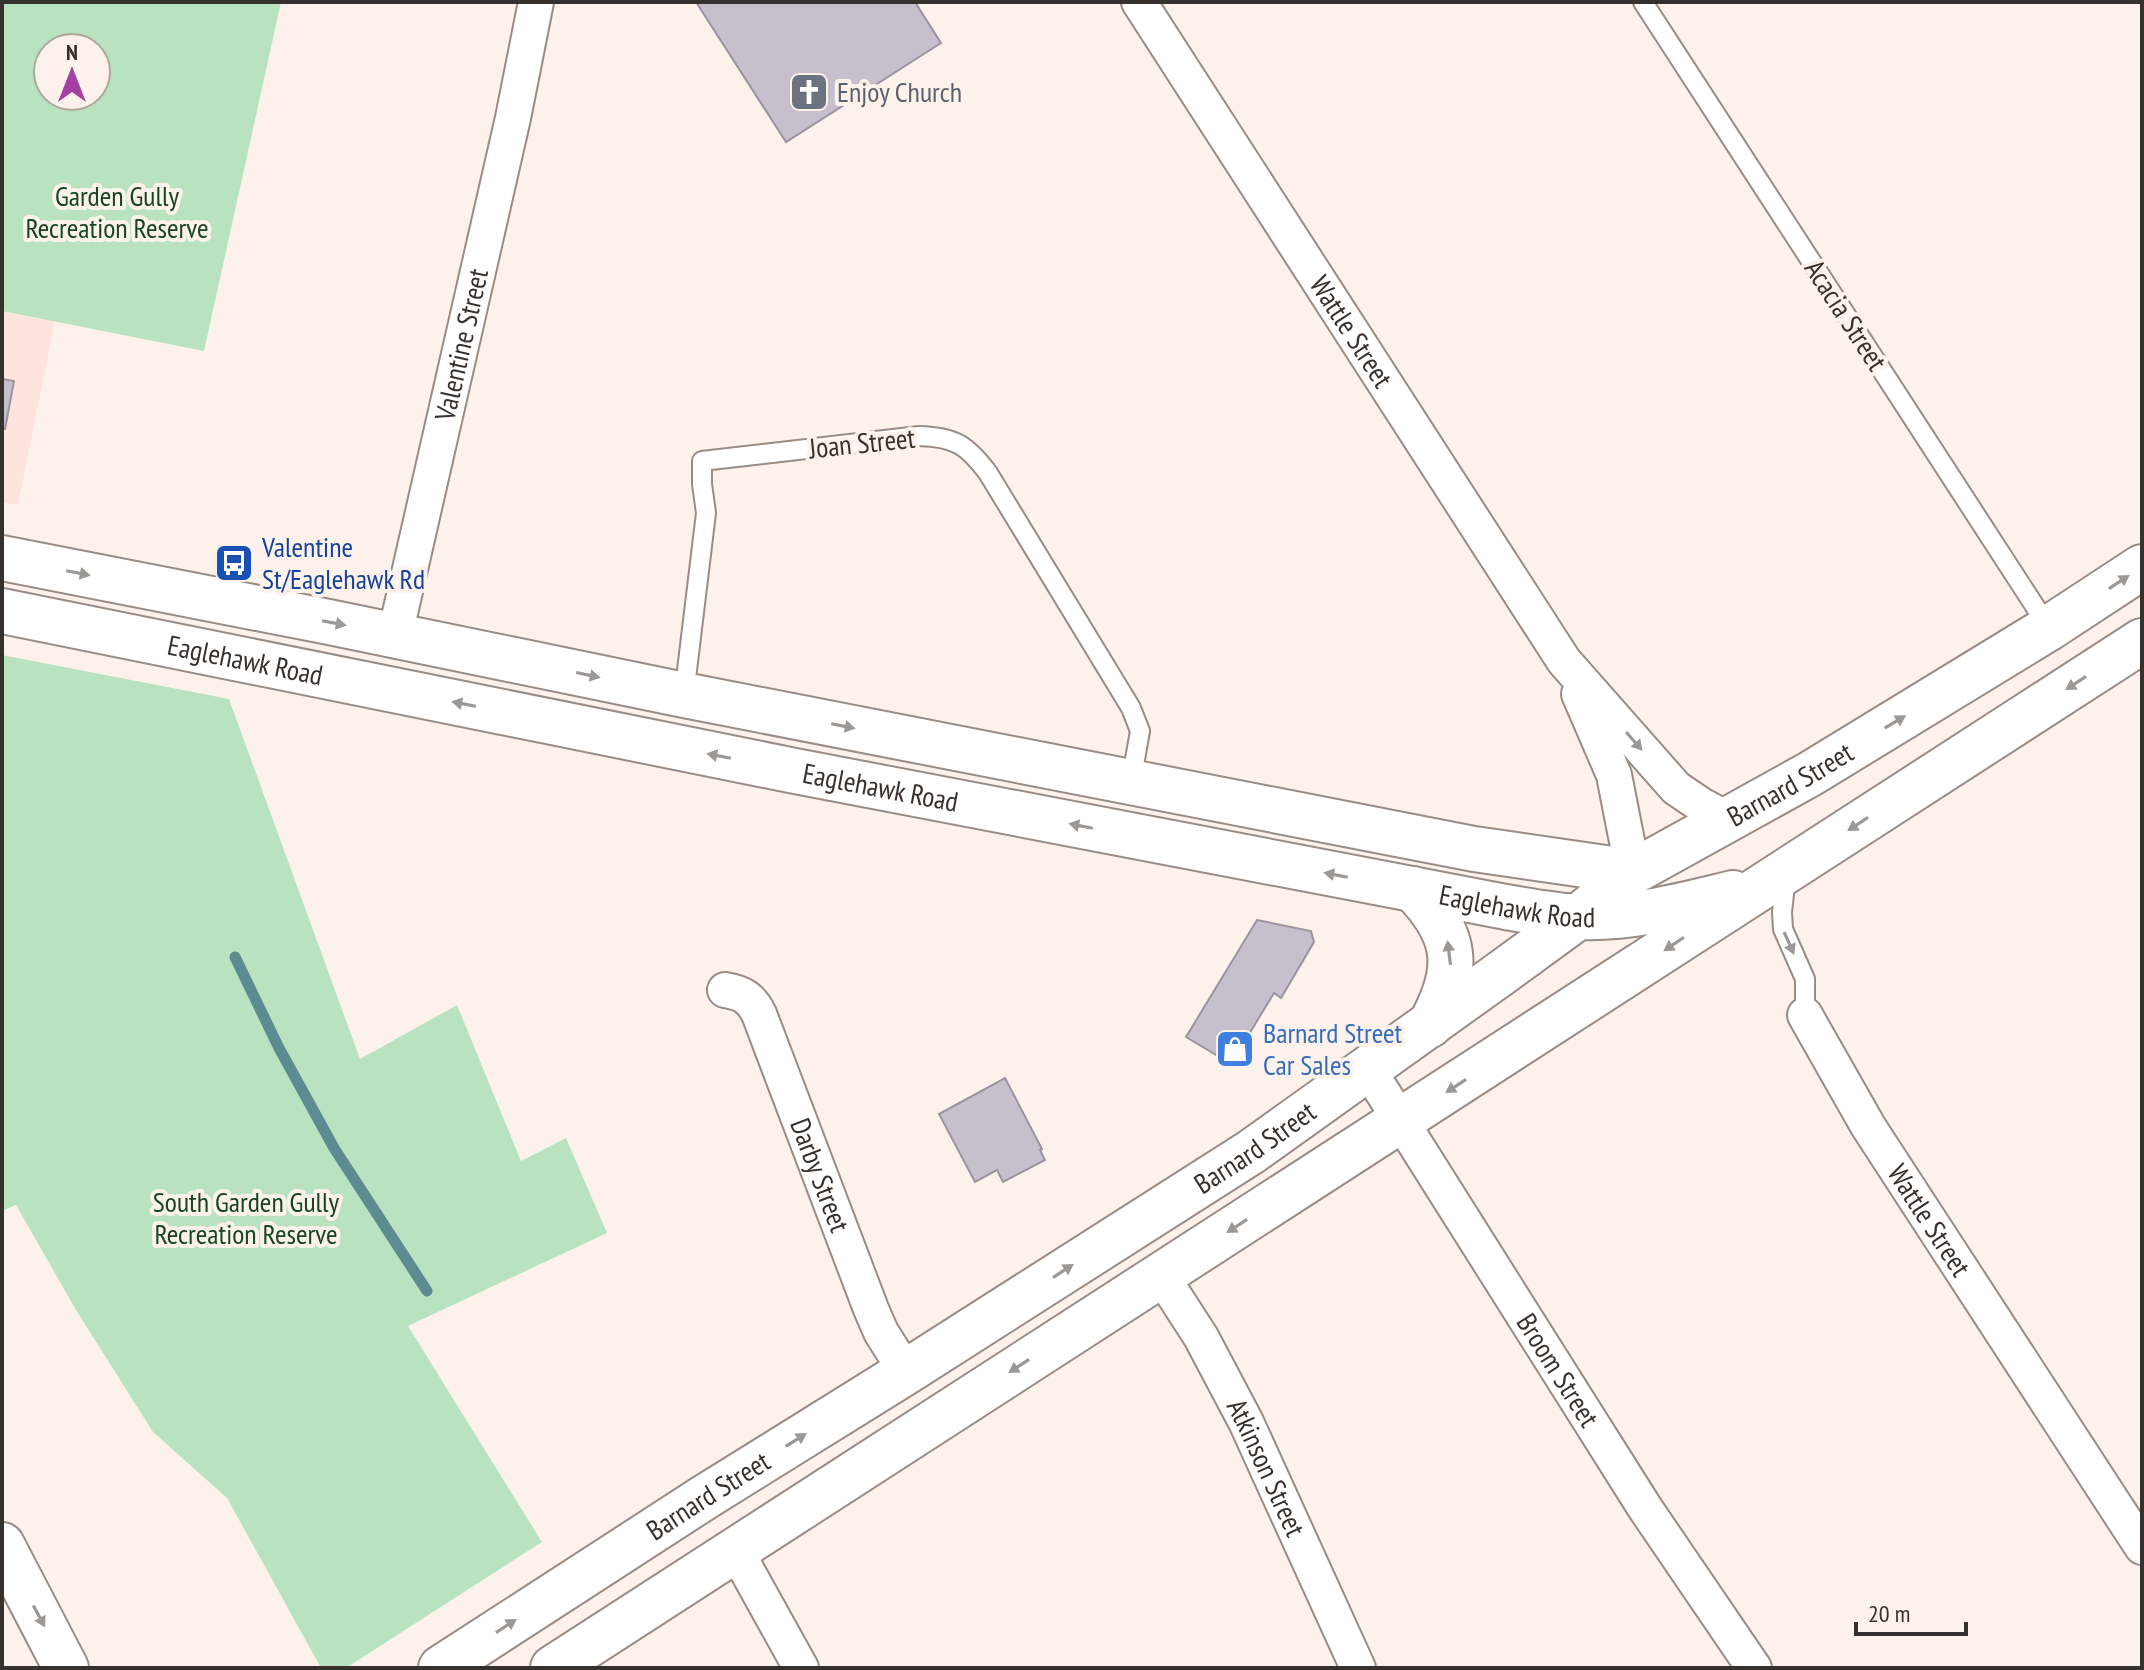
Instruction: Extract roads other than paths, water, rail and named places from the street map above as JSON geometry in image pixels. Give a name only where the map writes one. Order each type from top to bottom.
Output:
[{"type":"main road","name":"Eaglehawk Road","points":[[2,558],[1474,849],[1633,872]]},
{"type":"main road","name":"Barnard Street","points":[[441,1668],[1251,1152],[1578,917],[1633,872],[1810,774],[2049,628],[2142,567]]},
{"type":"main road","name":"Eaglehawk Road","points":[[2,611],[795,771],[1506,907],[1578,917],[1604,917],[1661,910],[1775,878]]},
{"type":"main road","name":"Valentine Street","points":[[384,688],[395,635]]},
{"type":"main road","name":"Barnard Street","points":[[553,1668],[2142,641]]},
{"type":"main road","points":[[1413,889],[1441,923],[1451,953],[1445,993],[1430,1025]]},
{"type":"main road","points":[[705,1497],[735,1549]]},
{"type":"main road","points":[[2,1545],[66,1668]]},
{"type":"street","name":"Valentine Street","points":[[395,635],[513,118],[536,2]]},
{"type":"street","name":"Wattle Street","points":[[1139,2],[1564,661],[1676,788],[1729,820]]},
{"type":"street","name":"Wattle Street","points":[[1564,661],[1614,775],[1633,872]]},
{"type":"street","name":"Darby Street","points":[[725,990],[747,996],[759,1014],[871,1309],[881,1332],[906,1372]]},
{"type":"street","name":"Wattle Street","points":[[1805,1015],[1868,1126],[2142,1547]]},
{"type":"street","name":"Broom Street","points":[[1368,1069],[1645,1508],[1754,1668]]},
{"type":"street","name":"Atkinson Street","points":[[1161,1275],[1201,1337],[1246,1422],[1358,1668]]},
{"type":"street","points":[[735,1549],[801,1668]]},
{"type":"lane","name":"Acacia Street","points":[[1643,2],[2049,628]]},
{"type":"lane","name":"Joan Street","points":[[684,695],[706,513],[702,461],[938,436],[972,452],[988,473],[1131,708],[1140,731],[1131,782]]},
{"type":"lane","name":"Wattle Street","points":[[1775,878],[1783,929],[1805,979],[1805,1015]]},
{"type":"waterway","points":[[235,957],[279,1048],[334,1148],[427,1291]]},
{"type":"place","name":"Enjoy Church","points":[[809,92]]},
{"type":"place","name":"Valentine St/Eaglehawk Rd","points":[[234,563]]},
{"type":"place","name":"Barnard Street Car Sales","points":[[1235,1049]]},
{"type":"park label","name":"Garden Gully Recreation Reserve","points":[[117,212]]},
{"type":"park label","name":"South Garden Gully Recreation Reserve","points":[[246,1218]]}]
